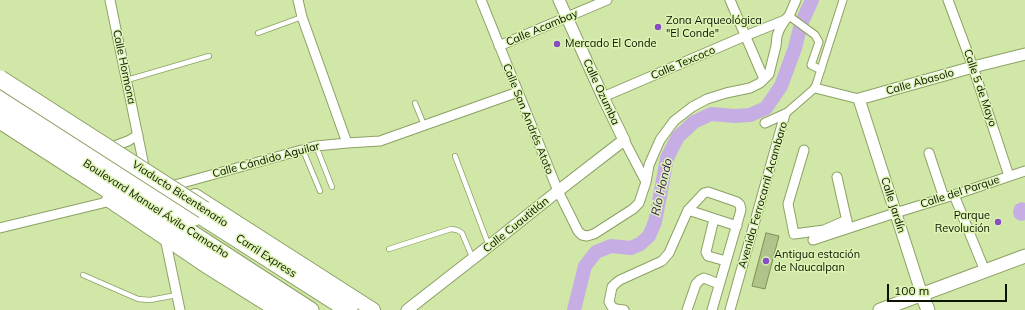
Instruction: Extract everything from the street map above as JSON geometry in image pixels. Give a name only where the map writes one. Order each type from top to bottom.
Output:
[{"type":"highway","name":"Viaducto Bicentenario","points":[[0,78],[361,310]]},
{"type":"highway","name":"Carril Express","points":[[0,87],[349,310]]},
{"type":"highway","name":"Boulevard Manuel Ávila Camacho","points":[[0,93],[336,310]]},
{"type":"highway","name":"Boulevard Manuel Ávila Camacho","points":[[0,108],[301,308]]},
{"type":"highway","points":[[0,127],[301,308]]},
{"type":"highway","points":[[119,149],[154,192]]},
{"type":"main road","points":[[0,72],[144,166],[209,205],[373,310]]},
{"type":"main road","points":[[0,127],[205,265],[277,310]]},
{"type":"main road","points":[[880,310],[1025,256]]},
{"type":"main road","name":"Calle Jardín","points":[[922,295],[928,310]]},
{"type":"street","name":"Calle Hormona","points":[[110,0],[144,166]]},
{"type":"street","points":[[298,0],[302,17],[347,143]]},
{"type":"street","name":"Calle San Andrés Atoto","points":[[481,0],[558,191],[578,231],[582,235],[587,236],[594,234],[632,209],[639,203],[646,182]]},
{"type":"street","name":"Calle Ozumba","points":[[559,0],[624,140],[646,182]]},
{"type":"street","name":"Calle Acambay","points":[[499,46],[607,0]]},
{"type":"street","points":[[730,0],[764,79]]},
{"type":"street","points":[[646,182],[649,165],[660,140],[674,121],[692,107],[707,99],[750,88],[769,74],[777,36],[780,28],[789,18],[796,0]]},
{"type":"street","points":[[815,88],[843,0]]},
{"type":"street","name":"Calle 5 de Mayo","points":[[948,0],[973,67],[1009,176]]},
{"type":"street","points":[[789,18],[815,35],[819,42],[811,65],[821,70]]},
{"type":"street","name":"Calle Texcoco","points":[[604,97],[789,18]]},
{"type":"street","name":"Calle Abasolo","points":[[815,88],[860,99],[1025,54]]},
{"type":"street","name":"Avenida Ferrocarril Acambaro","points":[[730,310],[785,114],[815,88]]},
{"type":"street","name":"Calle Cándido Aguilar","points":[[175,184],[316,146],[380,141],[518,92]]},
{"type":"street","name":"Calle Jardín","points":[[860,99],[922,295]]},
{"type":"street","points":[[765,123],[785,114]]},
{"type":"street","points":[[119,149],[138,135]]},
{"type":"street","name":"Calle Cuautitlán","points":[[407,310],[624,140]]},
{"type":"street","points":[[804,150],[788,204],[794,234],[824,230],[848,224]]},
{"type":"street","points":[[929,153],[944,198]]},
{"type":"street","name":"Calle del Parque","points":[[848,224],[895,213],[1025,171]]},
{"type":"street","points":[[837,177],[848,224]]},
{"type":"street","points":[[624,310],[616,309],[609,302],[612,287],[620,280],[662,261],[668,253],[688,210],[704,193],[708,192],[737,202],[740,205],[741,210],[712,310]]},
{"type":"street","points":[[954,195],[985,271]]},
{"type":"street","points":[[0,228],[111,201]]},
{"type":"street","points":[[688,210],[736,226]]},
{"type":"street","points":[[714,219],[706,252],[708,256],[726,261]]},
{"type":"street","points":[[813,240],[848,224]]},
{"type":"street","points":[[165,238],[180,310]]},
{"type":"street","points":[[687,310],[696,284],[700,280],[704,278],[719,284]]},
{"type":"lane","points":[[258,33],[302,17]]},
{"type":"lane","points":[[127,80],[209,56]]},
{"type":"lane","points":[[415,103],[424,125]]},
{"type":"lane","points":[[316,146],[332,187]]},
{"type":"lane","points":[[303,150],[320,191]]},
{"type":"lane","points":[[455,156],[489,246]]},
{"type":"lane","points":[[389,249],[451,229],[462,233],[473,259]]},
{"type":"lane","points":[[83,275],[138,299],[150,300],[177,295]]},
{"type":"shaded area","points":[[1021,202],[1025,203],[1025,220],[1021,221],[1014,217],[1013,211],[1015,205]]},
{"type":"building","name":"Antigua estación de Naucalpan","points":[[766,233],[779,236],[765,289],[752,286]]},
{"type":"waterway","name":"Río Hondo","points":[[574,310],[585,266],[596,252],[611,246],[631,248],[640,244],[649,236],[655,222],[667,158],[678,137],[694,122],[711,114],[734,116],[750,115],[766,108],[781,86],[795,48],[801,24],[812,0]]},
{"type":"place","name":"Zona Arqueológica \"El Conde\"","points":[[658,27]]},
{"type":"place","name":"Mercado El Conde","points":[[557,44]]},
{"type":"place","name":"Parque Revolución","points":[[998,222]]},
{"type":"place","name":"Antigua estación de Naucalpan","points":[[766,261]]}]
